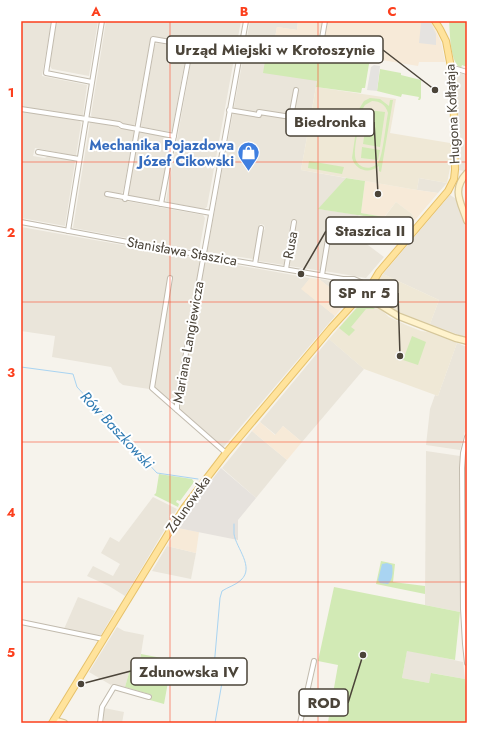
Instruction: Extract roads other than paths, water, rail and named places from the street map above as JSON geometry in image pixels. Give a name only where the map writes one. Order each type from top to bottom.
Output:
[{"type":"main road","name":"Hugona Kołłątaja","points":[[435,21],[446,41],[452,70],[454,90],[455,187]]},
{"type":"main road","name":"Zdunowska","points":[[53,722],[184,508],[226,453],[352,305],[354,298],[364,289],[455,187]]},
{"type":"street","points":[[54,21],[46,73],[92,82]]},
{"type":"street","points":[[68,231],[102,21]]},
{"type":"street","name":"Mariana Langiewicza","points":[[226,453],[177,410],[203,255],[246,21]]},
{"type":"street","points":[[320,50],[325,21]]},
{"type":"street","points":[[125,198],[153,39],[240,54]]},
{"type":"street","points":[[161,204],[191,46]]},
{"type":"street","points":[[452,70],[457,69],[467,72]]},
{"type":"street","points":[[229,110],[259,115],[260,112],[291,117],[296,90]]},
{"type":"street","points":[[21,109],[119,124],[122,126],[174,136]]},
{"type":"street","points":[[38,152],[79,159]]},
{"type":"street","name":"Zdunowska","points":[[455,187],[467,173]]},
{"type":"street","points":[[455,187],[467,221]]},
{"type":"street","points":[[107,194],[211,213]]},
{"type":"street","points":[[322,275],[331,221]]},
{"type":"street","name":"Stanisława Staszica","points":[[21,222],[343,279],[364,289],[382,306],[398,316],[467,344]]},
{"type":"street","name":"Rusa","points":[[286,269],[294,222]]},
{"type":"street","points":[[255,264],[261,228]]},
{"type":"street","points":[[170,278],[152,388],[177,410]]},
{"type":"street","name":"Stanisława Staszica","points":[[455,338],[467,340]]},
{"type":"street","points":[[467,437],[462,468],[465,609],[464,644],[467,663]]},
{"type":"street","points":[[21,622],[103,639]]},
{"type":"street","points":[[300,723],[314,661]]},
{"type":"street","points":[[100,723],[102,707],[114,687],[149,697]]},
{"type":"street","points":[[53,722],[64,723]]},
{"type":"water","points":[[387,563],[392,565],[392,578],[388,584],[380,583],[378,580],[382,564]]},
{"type":"waterway","name":"Rów Baszkowski","points":[[21,367],[73,374],[77,387],[157,473],[198,479]]},
{"type":"waterway","name":"Rów Baszkowski","points":[[215,723],[224,671],[214,667],[220,598],[222,591],[241,580],[245,575],[246,569],[244,557],[235,539],[234,524]]},
{"type":"place","name":"Urząd Miejski w Krotoszynie","points":[[435,90]]},
{"type":"place","name":"Mechanika Pojazdowa Józef Cikowski","points":[[249,172]]},
{"type":"place","name":"Biedronka","points":[[378,194]]},
{"type":"place","name":"Staszica II","points":[[301,274]]},
{"type":"place","name":"SP nr 5","points":[[400,356]]},
{"type":"place","name":"ROD","points":[[363,655]]},
{"type":"place","name":"Zdunowska IV","points":[[81,684]]}]
